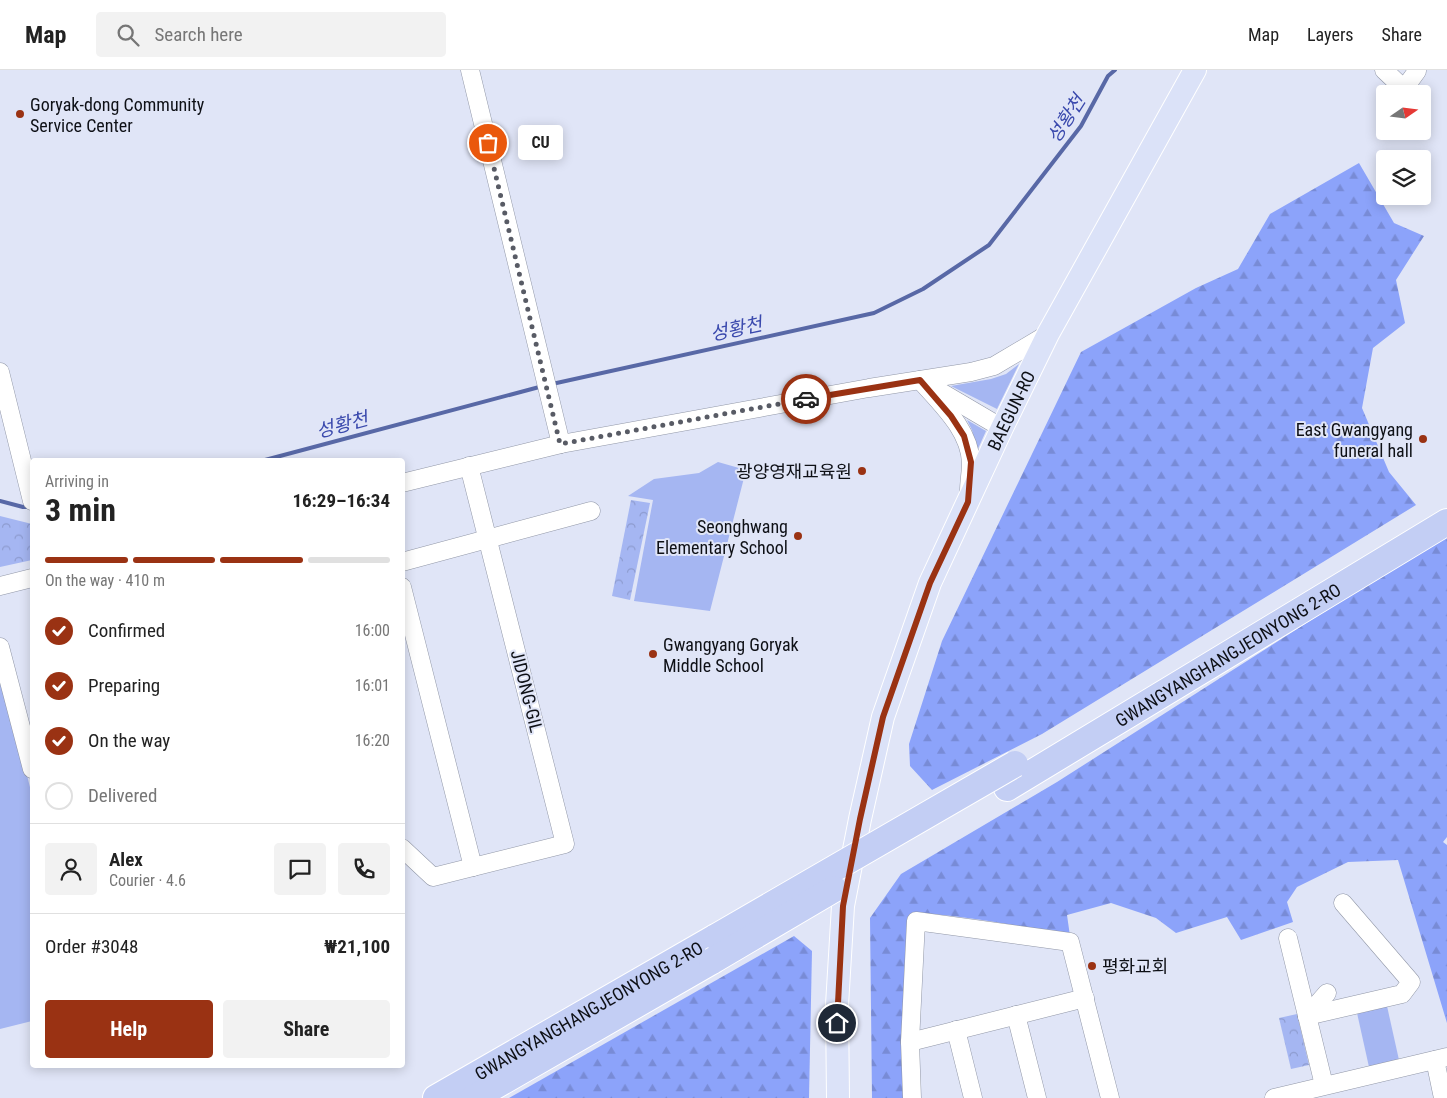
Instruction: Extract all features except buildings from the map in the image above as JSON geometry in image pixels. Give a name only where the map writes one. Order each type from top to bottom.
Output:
[{"type":"highway","name":"GWANGYANGHANGJEONYONG 2-RO","points":[[1011,776],[1447,502]]},
{"type":"highway","name":"GWANGYANGHANGJEONYONG 2-RO","points":[[436,1098],[474,1087],[1447,522]]},
{"type":"highway","points":[[422,1098],[474,1087]]},
{"type":"main road","name":"BAEGUN-RO","points":[[838,1098],[837,1005],[843,906],[883,717],[930,583],[1002,428],[1048,334],[1195,70]]},
{"type":"street","points":[[470,70],[538,345],[560,444]]},
{"type":"street","points":[[1384,70],[1404,89],[1417,71]]},
{"type":"street","points":[[405,482],[560,444],[994,366],[1048,334]]},
{"type":"street","points":[[0,372],[12,440],[30,495]]},
{"type":"street","points":[[920,380],[1002,428]]},
{"type":"street","points":[[920,380],[951,416],[964,436],[971,462],[968,502]]},
{"type":"street","name":"JIDONG-GIL","points":[[468,466],[566,844],[474,867]]},
{"type":"street","points":[[405,561],[591,511]]},
{"type":"street","points":[[0,586],[30,578]]},
{"type":"street","points":[[405,599],[474,867],[433,877],[405,851]]},
{"type":"street","points":[[0,647],[30,761]]},
{"type":"street","points":[[1308,1016],[1402,994],[1411,982],[1343,903]]},
{"type":"street","points":[[912,1098],[910,1042],[916,922],[1070,942],[1110,1098]]},
{"type":"street","points":[[1288,938],[1324,1085]]},
{"type":"street","points":[[1308,1016],[1327,993]]},
{"type":"street","points":[[910,1042],[1085,998]]},
{"type":"street","points":[[1016,1015],[1037,1098]]},
{"type":"street","points":[[956,1030],[973,1098]]},
{"type":"street","points":[[1274,1098],[1441,1058],[1443,1098]]},
{"type":"green space","points":[[1359,163],[1376,192],[1376,205],[1384,205],[1394,223],[1424,236],[1396,280],[1405,323],[1373,348],[1362,408],[1389,472],[1416,505],[1042,734],[932,790],[910,766],[909,744],[942,641],[1081,352],[1196,288],[1238,269],[1270,214]]},
{"type":"green space","points":[[1019,364],[997,409],[951,386],[991,379],[1006,374]]},
{"type":"green space","points":[[967,420],[986,431],[977,451],[972,430]]},
{"type":"green space","points":[[718,462],[746,470],[710,611],[634,601],[653,500],[628,496],[654,479],[699,473]]},
{"type":"green space","points":[[631,500],[650,503],[630,600],[612,596]]},
{"type":"green space","points":[[0,516],[30,524],[30,560],[0,567]]},
{"type":"green space","points":[[1447,536],[1447,837],[1443,842],[1447,845],[1447,1023],[1398,860],[1348,862],[1297,887],[1287,902],[1293,922],[1241,940],[1227,917],[1176,933],[1156,918],[1111,903],[1067,915],[1070,936],[972,919],[913,913],[909,1098],[872,1098],[870,918],[901,874],[1057,782]]},
{"type":"green space","points":[[0,669],[30,787],[30,1022],[0,1029]]},
{"type":"green space","points":[[794,936],[812,951],[809,1098],[509,1098]]},
{"type":"green space","points":[[1387,1006],[1399,1060],[1369,1067],[1357,1013]]},
{"type":"green space","points":[[1297,1014],[1309,1065],[1291,1069],[1279,1018]]},
{"type":"waterway","name":"성황천","points":[[552,384],[874,313],[923,289],[989,245],[1081,126],[1108,76],[1115,70]]},
{"type":"waterway","name":"성황천","points":[[273,458],[543,386]]},
{"type":"waterway","name":"성황천","points":[[0,501],[30,507]]},
{"type":"way so far","points":[[488,143],[538,345],[560,444],[806,399]]},
{"type":"place","name":"Goryak-dong Community Service Center","points":[[20,114]]},
{"type":"place","name":"CU","points":[[488,143]]},
{"type":"place","name":"East Gwangyang funeral hall","points":[[1423,439]]},
{"type":"place","name":"광양영재교육원","points":[[862,471]]},
{"type":"place","name":"Seonghwang Elementary School","points":[[798,536]]},
{"type":"place","name":"Gwangyang Goryak Middle School","points":[[653,654]]},
{"type":"place","name":"평화교회","points":[[1092,966]]},
{"type":"route","points":[[806,399],[920,380],[951,416],[964,436],[971,462],[968,502],[930,583],[883,717],[843,906],[837,1023]]}]
